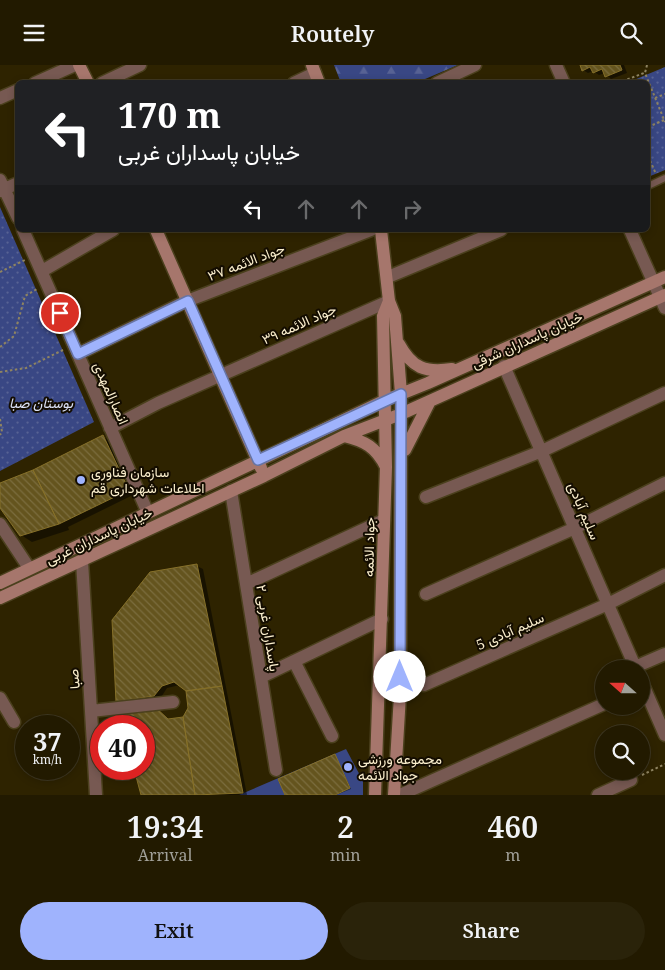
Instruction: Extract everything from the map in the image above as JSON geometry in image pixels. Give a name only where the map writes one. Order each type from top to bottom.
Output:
[{"type":"street","points":[[42,80],[74,65]]},
{"type":"street","points":[[79,65],[86,80]]},
{"type":"street","points":[[108,80],[140,65]]},
{"type":"street","points":[[443,80],[475,65]]},
{"type":"street","points":[[556,65],[563,80]]},
{"type":"street","points":[[301,80],[315,74]]},
{"type":"street","points":[[0,98],[15,91]]},
{"type":"street","points":[[15,184],[2,187],[15,212]]},
{"type":"street","name":"انصارالمهدی","points":[[24,232],[148,513]]},
{"type":"street","points":[[44,276],[110,232]]},
{"type":"street","points":[[157,232],[264,477]]},
{"type":"street","name":"جواد الائمه ۳۷","points":[[76,349],[188,301],[366,232]]},
{"type":"street","name":"جواد الائمه","points":[[381,232],[388,277],[389,301],[395,316],[401,394],[400,695],[394,795]]},
{"type":"street","points":[[388,277],[496,232]]},
{"type":"street","points":[[631,232],[659,279],[663,300]]},
{"type":"street","name":"خیابان پاسداران شرقی","points":[[401,394],[659,279]]},
{"type":"street","name":"خیابان پاسداران شرقی","points":[[401,414],[504,367],[663,300]]},
{"type":"street","name":"جواد الائمه","points":[[376,795],[387,419],[383,316],[389,301]]},
{"type":"street","name":"جواد الائمه ۳۹","points":[[110,428],[158,403],[389,301]]},
{"type":"street","points":[[396,338],[407,358],[425,370],[462,368]]},
{"type":"street","name":"سلیم آبادی","points":[[504,367],[632,660]]},
{"type":"street","points":[[426,497],[542,451],[665,393]]},
{"type":"street","name":"خیابان پاسداران غربی","points":[[0,583],[401,394]]},
{"type":"street","points":[[402,457],[430,401]]},
{"type":"street","name":"خیابان پاسداران غربی","points":[[0,598],[264,477],[344,436],[401,414]]},
{"type":"street","points":[[344,436],[362,440],[372,447],[379,453],[386,467]]},
{"type":"street","points":[[426,594],[575,528],[665,483]]},
{"type":"street","name":"پاسداران غربی ۲","points":[[231,491],[276,770]]},
{"type":"street","points":[[246,585],[384,520]]},
{"type":"street","points":[[0,524],[29,568]]},
{"type":"street","name":"صبا","points":[[82,561],[96,795]]},
{"type":"street","name":"سلیم آبادی 5","points":[[424,685],[608,604],[665,575]]},
{"type":"street","points":[[261,677],[382,619]]},
{"type":"street","points":[[650,661],[665,653]]},
{"type":"street","points":[[294,661],[332,736]]},
{"type":"street","points":[[0,698],[14,722]]},
{"type":"street","points":[[91,711],[173,702]]},
{"type":"street","points":[[650,702],[665,735]]},
{"type":"street","points":[[400,795],[595,708]]},
{"type":"street","points":[[598,795],[631,780]]},
{"type":"lane","points":[[650,185],[662,179]]},
{"type":"path","points":[[647,65],[645,73],[648,80]]},
{"type":"path","points":[[626,80],[645,73]]},
{"type":"path","points":[[650,87],[665,121],[650,126]]},
{"type":"path","points":[[654,98],[665,94]]},
{"type":"path","points":[[650,159],[662,179]]},
{"type":"path","points":[[0,272],[35,255]]},
{"type":"path","points":[[0,347],[14,336],[24,297],[44,276]]},
{"type":"path","points":[[0,372],[26,368],[76,349]]},
{"type":"path","points":[[0,419],[2,432],[0,435]]},
{"type":"path","points":[[650,771],[665,764]]},
{"type":"green space","points":[[334,65],[458,65],[423,80],[340,80]]},
{"type":"green space","points":[[665,67],[665,170],[650,176],[650,80],[634,80]]},
{"type":"green space","name":"بوستان صبا","points":[[0,207],[94,422],[0,471]]},
{"type":"green space","name":"مجموعه ورزشی جواد الائمه","points":[[346,749],[363,781],[363,795],[335,795],[350,788],[335,755],[278,779],[285,795],[239,795]]},
{"type":"building","points":[[580,65],[620,65],[622,70],[605,77],[602,69],[593,73],[590,67],[582,71]]},
{"type":"building","name":"سازمان فناوری اطلاعات شهرداری قم","points":[[103,435],[129,490],[59,524],[33,470]]},
{"type":"building","points":[[33,470],[59,524],[20,536],[0,508],[0,483]]},
{"type":"building","points":[[197,564],[222,686],[186,691],[174,682],[162,686],[154,696],[116,702],[112,620],[150,572]]},
{"type":"building","points":[[222,686],[243,793],[195,795],[183,717],[188,708],[186,691]]},
{"type":"building","points":[[155,707],[168,719],[183,717],[195,795],[141,795],[137,780],[155,780],[155,715],[121,715]]},
{"type":"building","points":[[335,754],[350,788],[335,795],[285,795],[278,779]]},
{"type":"place","name":"سازمان فناوری اطلاعات شهرداری قم","points":[[81,480]]},
{"type":"place","name":"مجموعه ورزشی جواد الائمه","points":[[348,767]]},
{"type":"route","points":[[60,313],[78,354],[130,327],[188,301],[258,460],[401,394],[400,677]]}]
